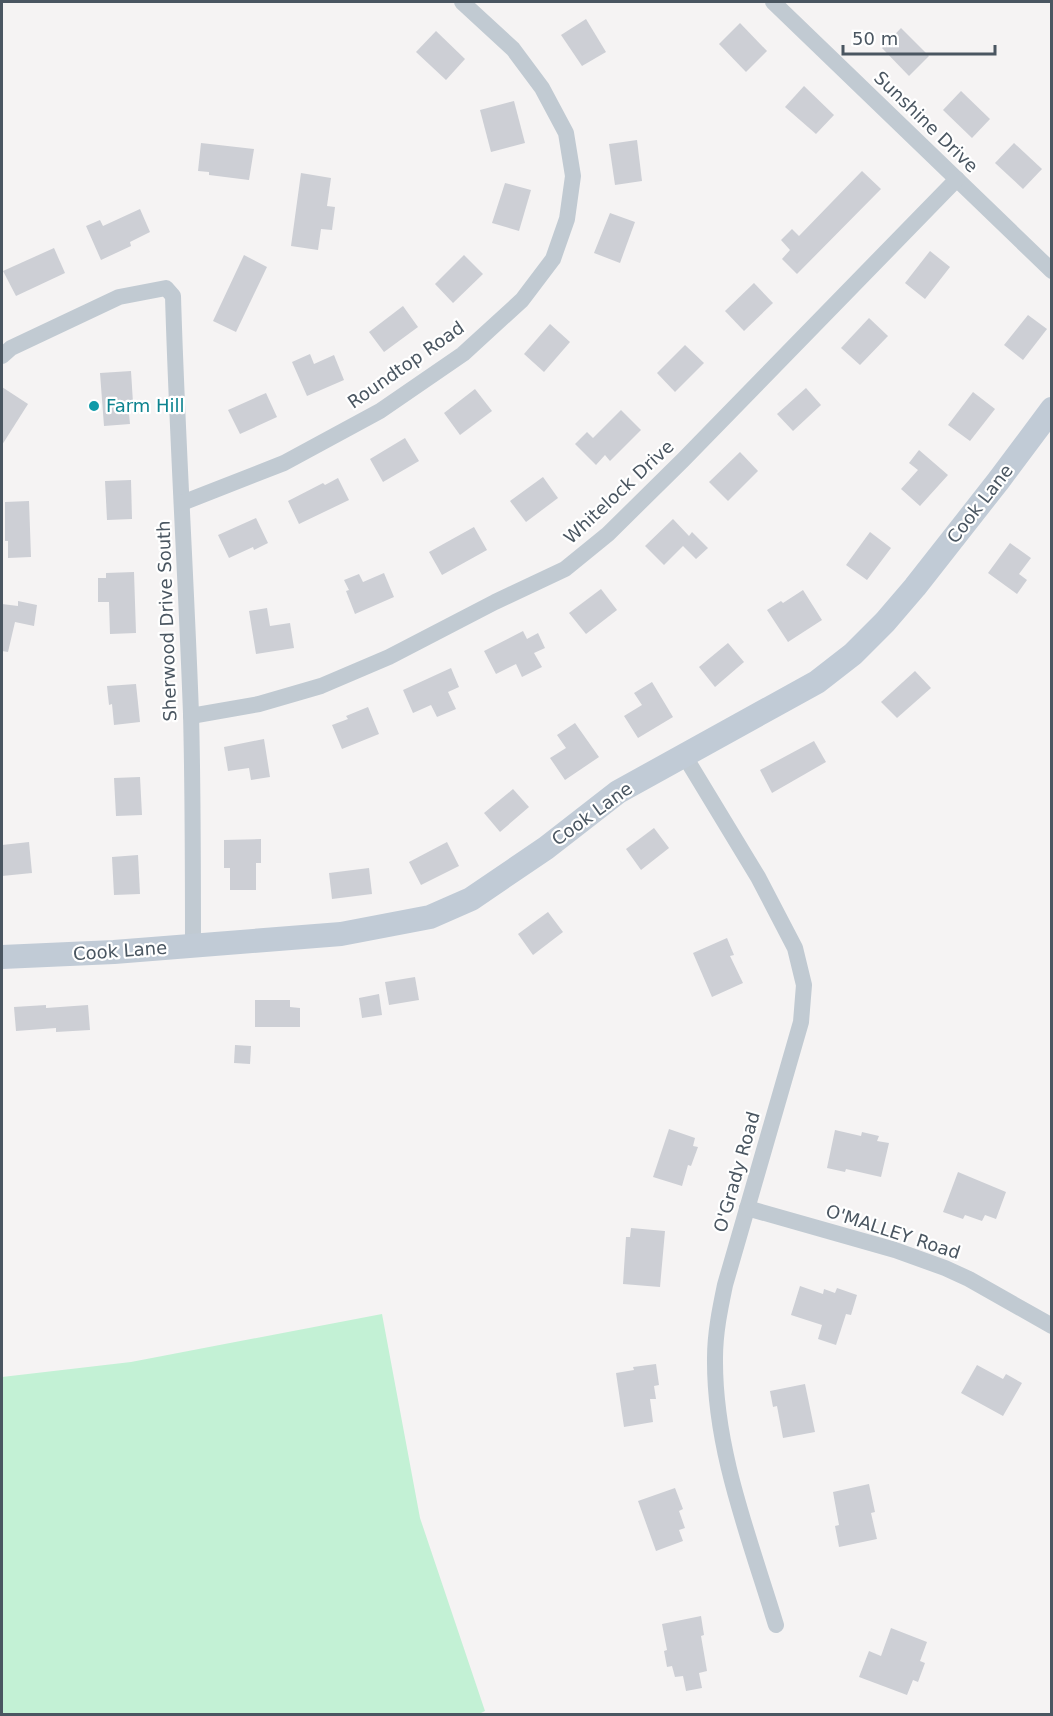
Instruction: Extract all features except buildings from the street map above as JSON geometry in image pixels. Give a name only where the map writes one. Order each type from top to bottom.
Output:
[{"type":"street","name":"Roundtop Road","points":[[182,503],[284,463],[380,411],[463,354],[522,300],[553,259],[567,219],[573,176],[566,133],[542,88],[513,49],[462,2]]},
{"type":"street","name":"Sunshine Drive","points":[[773,2],[1052,271]]},
{"type":"street","name":"Whitelock Drive","points":[[191,716],[260,704],[321,686],[389,657],[565,569],[608,534],[675,468],[957,179]]},
{"type":"street","name":"Sherwood Drive South","points":[[2,356],[11,348],[119,297],[166,288],[173,296],[191,716],[193,946]]},
{"type":"street","name":"Cook Lane","points":[[2,957],[193,946],[341,934],[430,917],[471,898],[509,874],[618,792],[817,682],[853,654],[915,588],[1052,409]]},
{"type":"street","name":"O'Grady Road","points":[[684,755],[759,877],[795,948],[802,972],[804,997],[801,1022],[719,1310],[715,1356],[716,1393],[730,1473],[776,1625]]},
{"type":"street","name":"O'MALLEY Road","points":[[747,1208],[895,1250],[945,1268],[1052,1326]]},
{"type":"green space","points":[[382,1314],[420,1518],[485,1711],[479,1714],[2,1714],[2,1377],[131,1362]]},
{"type":"place","name":"Farm Hill","points":[[94,406]]}]
